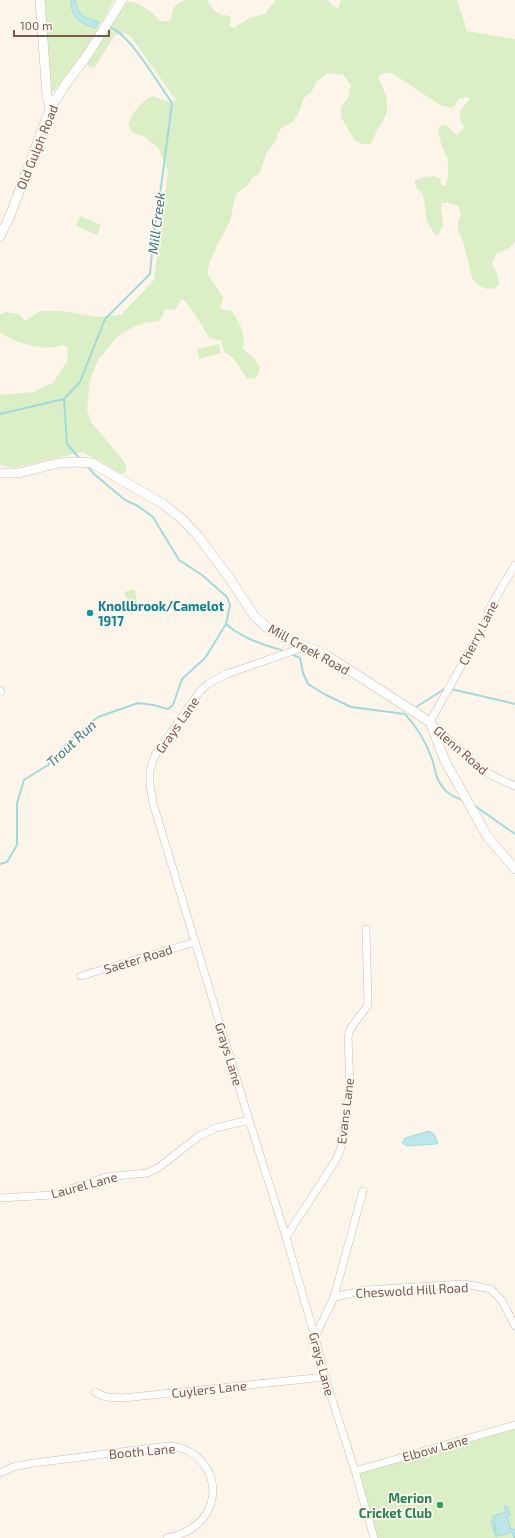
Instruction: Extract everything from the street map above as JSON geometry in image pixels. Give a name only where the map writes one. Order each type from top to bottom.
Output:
[{"type":"street","points":[[40,0],[50,109]]},
{"type":"street","name":"Old Gulph Road","points":[[0,237],[11,213],[50,109],[86,57],[122,0]]},
{"type":"street","name":"Mill Creek Road","points":[[0,473],[18,473],[58,463],[92,463],[163,504],[182,519],[230,579],[255,617],[269,629],[283,637],[326,655],[430,722]]},
{"type":"street","name":"Cherry Lane","points":[[430,722],[486,621],[489,609],[515,565]]},
{"type":"street","name":"Grays Lane","points":[[307,646],[227,674],[209,683],[200,691],[155,755],[150,770],[150,785],[153,803],[286,1237],[315,1337],[325,1378],[355,1471],[374,1538]]},
{"type":"street","points":[[430,722],[445,761],[487,836],[515,869]]},
{"type":"street","name":"Glenn Road","points":[[430,722],[473,763],[489,774],[515,786]]},
{"type":"street","name":"Evans Lane","points":[[286,1237],[336,1160],[341,1148],[350,1086],[348,1037],[350,1029],[368,1005],[366,929]]},
{"type":"street","name":"Saeter Road","points":[[81,976],[195,942]]},
{"type":"street","name":"Laurel Lane","points":[[0,1198],[54,1195],[106,1177],[147,1173],[158,1168],[199,1136],[216,1128],[249,1120]]},
{"type":"street","points":[[315,1337],[334,1296],[363,1192]]},
{"type":"street","name":"Cheswold Hill Road","points":[[334,1296],[366,1290],[464,1284],[491,1289],[502,1301],[515,1326]]},
{"type":"street","name":"Cuylers Lane","points":[[95,1392],[106,1397],[123,1398],[325,1378]]},
{"type":"street","name":"Elbow Lane","points":[[355,1471],[515,1425]]},
{"type":"street","name":"Booth Lane","points":[[0,1473],[13,1467],[34,1463],[168,1446],[184,1448],[198,1457],[207,1468],[211,1477],[213,1496],[205,1516],[196,1525],[178,1535],[167,1538]]},
{"type":"green space","points":[[45,0],[114,0],[88,46],[54,91],[49,88]]},
{"type":"green space","points":[[185,0],[207,0],[212,8],[219,14],[229,16],[231,18],[230,26],[234,28],[249,18],[266,14],[276,0],[328,0],[333,6],[338,8],[341,0],[457,0],[467,31],[515,39],[515,241],[509,248],[496,254],[492,264],[497,274],[499,284],[496,288],[487,289],[479,286],[472,278],[464,244],[458,230],[458,223],[461,213],[458,206],[442,203],[441,211],[443,226],[438,235],[435,235],[427,221],[423,194],[417,189],[415,183],[415,180],[428,176],[441,179],[440,183],[445,186],[448,176],[448,165],[440,140],[439,129],[441,126],[445,125],[457,135],[464,128],[460,119],[460,111],[469,100],[468,97],[458,99],[455,106],[451,108],[440,105],[392,73],[385,73],[379,76],[379,79],[387,104],[386,114],[372,142],[370,144],[362,144],[355,141],[341,117],[341,107],[348,98],[351,85],[343,75],[328,73],[317,81],[312,91],[303,99],[300,110],[293,122],[281,128],[275,142],[267,152],[259,174],[252,178],[248,185],[236,194],[230,221],[210,261],[207,273],[223,297],[220,309],[232,311],[240,325],[244,339],[243,349],[252,356],[260,367],[258,375],[254,379],[247,378],[233,358],[224,352],[221,340],[210,339],[196,316],[184,300],[181,300],[175,310],[167,309],[164,311],[162,318],[159,321],[144,323],[118,336],[98,360],[90,380],[87,409],[91,422],[123,460],[126,466],[126,472],[122,474],[83,452],[14,468],[0,465],[0,395],[33,392],[53,383],[67,361],[68,348],[63,345],[55,347],[39,347],[7,337],[0,333],[0,314],[6,312],[19,314],[25,321],[40,311],[63,311],[97,317],[121,315],[154,280],[168,171],[158,148],[145,137],[133,133],[128,125],[137,108],[152,96],[172,103],[176,100],[131,37],[124,33],[116,35],[113,38],[95,67],[91,68],[87,64],[127,2],[140,5],[160,21],[169,21],[174,8]]},
{"type":"green space","points":[[80,216],[101,225],[97,235],[76,226]]},
{"type":"green space","points":[[219,344],[221,353],[199,359],[197,349]]},
{"type":"green space","points":[[134,589],[140,611],[131,614],[124,592]]},
{"type":"green space","name":"Merion Cricket Club","points":[[515,1425],[515,1538],[374,1538],[355,1471]]},
{"type":"water","points":[[71,0],[75,0],[78,10],[82,16],[99,22],[95,28],[77,19],[71,6]]},
{"type":"water","points":[[429,1131],[434,1134],[438,1143],[407,1146],[402,1143],[405,1138]]},
{"type":"water","points":[[507,1506],[510,1515],[507,1516],[511,1530],[515,1529],[515,1538],[512,1532],[499,1536],[495,1523],[496,1537],[491,1521],[495,1521],[493,1516],[506,1512],[504,1507]]},
{"type":"waterway","name":"Mill Creek","points":[[0,414],[64,399],[80,382],[105,319],[150,274],[154,231],[172,103],[134,48],[117,31],[109,27]]},
{"type":"waterway","name":"Trout Run","points":[[64,399],[67,444],[80,459]]},
{"type":"waterway","name":"Trout Run","points":[[0,864],[7,862],[17,845],[17,803],[24,780],[48,765],[66,744],[98,717],[138,703],[168,709],[173,705],[182,679],[205,658],[226,624],[230,605],[227,597],[202,575],[179,560],[153,517],[138,506],[125,500],[94,474],[87,466]]},
{"type":"waterway","points":[[226,624],[239,634],[284,651]]},
{"type":"waterway","points":[[291,654],[300,658],[303,673],[308,684],[324,694],[351,707],[405,714],[424,741],[442,786],[449,793],[463,801]]},
{"type":"waterway","points":[[413,709],[446,688]]},
{"type":"waterway","points":[[451,689],[515,704]]},
{"type":"waterway","points":[[475,806],[515,834]]},
{"type":"place","name":"Knollbrook/Camelot 1917","points":[[90,613]]},
{"type":"place","name":"Merion Cricket Club","points":[[440,1505]]}]
